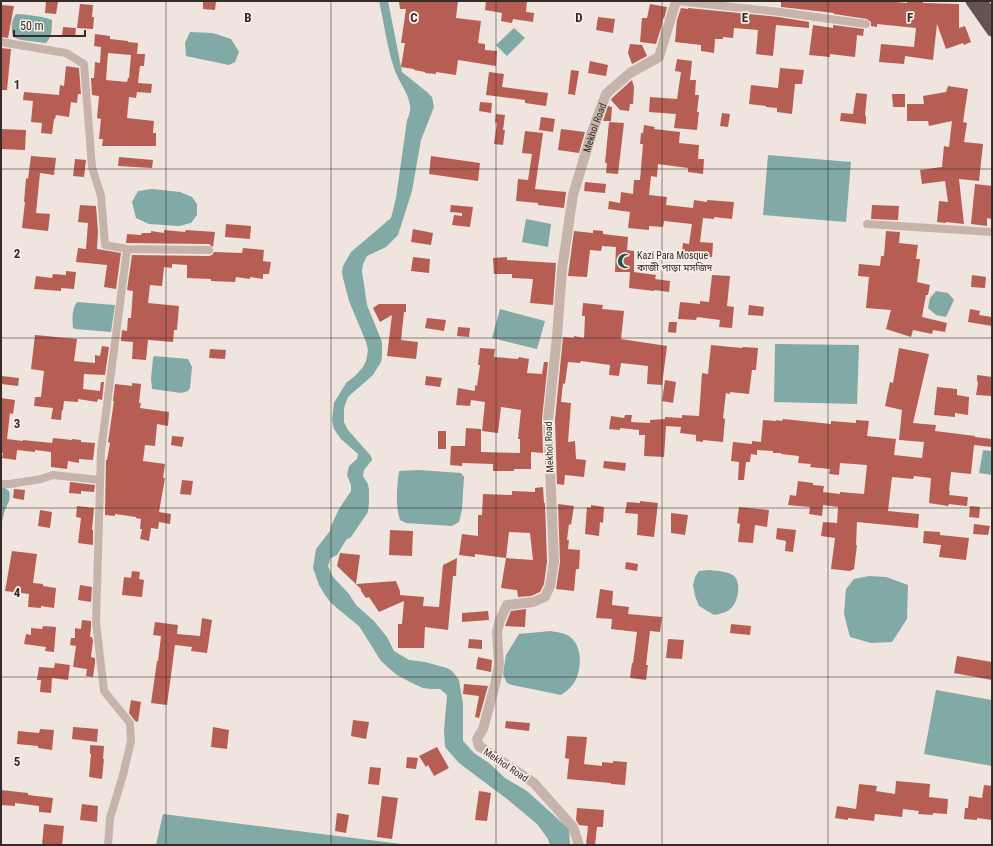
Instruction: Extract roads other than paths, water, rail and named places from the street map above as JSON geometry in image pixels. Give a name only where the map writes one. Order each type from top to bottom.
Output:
[{"type":"highway","points":[[971,1],[992,31]]},
{"type":"highway","points":[[982,1],[992,15]]},
{"type":"street","points":[[676,1],[780,12],[866,24]]},
{"type":"street","name":"Mekhol Road","points":[[579,845],[573,827],[534,783],[479,746],[477,739],[483,729],[495,685],[499,665],[497,632],[500,620],[507,605],[533,602],[545,597],[550,586],[554,562],[548,420],[557,336],[562,269],[573,195],[592,132],[606,94],[630,73],[659,57],[676,1]]},
{"type":"street","points":[[1,42],[66,53],[84,64],[92,167],[101,196],[105,245],[127,249],[209,250]]},
{"type":"street","points":[[867,224],[992,232]]},
{"type":"street","points":[[108,845],[110,818],[123,775],[130,741],[130,723],[104,691],[96,622],[100,480],[101,451],[127,249]]},
{"type":"street","points":[[1,484],[41,479],[53,475],[100,480]]},
{"type":"water","points":[[379,1],[388,1],[402,72],[432,97],[434,107],[421,140],[412,191],[398,235],[386,247],[367,256],[363,264],[362,271],[367,305],[382,342],[382,356],[381,362],[373,375],[348,397],[344,408],[344,422],[348,430],[371,456],[372,460],[364,470],[363,476],[368,484],[369,490],[368,512],[351,537],[346,540],[337,555],[331,558],[328,566],[333,577],[349,594],[356,605],[374,621],[387,637],[394,651],[409,660],[425,662],[447,668],[452,671],[459,680],[463,704],[463,741],[474,753],[489,763],[505,778],[527,791],[569,829],[570,845],[550,845],[548,839],[537,824],[507,799],[459,763],[445,747],[444,730],[446,694],[440,689],[423,688],[410,682],[397,675],[381,661],[359,626],[332,604],[325,595],[319,585],[313,568],[316,549],[330,531],[339,509],[351,491],[351,485],[347,475],[349,466],[357,459],[358,454],[341,439],[334,429],[332,420],[334,403],[346,383],[363,367],[368,350],[349,301],[343,278],[343,266],[351,252],[391,218],[396,198],[407,120],[410,111],[409,100],[396,73],[387,43]]},
{"type":"water","points":[[16,14],[52,20],[51,35],[48,41],[46,43],[21,40],[13,37],[12,25]]},
{"type":"water","points":[[514,28],[525,38],[507,56],[496,45]]},
{"type":"water","points":[[190,32],[213,33],[231,39],[239,52],[235,62],[229,65],[186,56],[185,43]]},
{"type":"water","points":[[768,155],[851,162],[846,222],[763,215]]},
{"type":"water","points":[[152,189],[180,192],[192,197],[197,204],[197,215],[191,223],[179,226],[149,224],[136,218],[132,202],[138,191]]},
{"type":"water","points":[[526,219],[551,224],[548,247],[522,242]]},
{"type":"water","points":[[936,291],[948,293],[954,300],[946,317],[936,315],[928,308],[930,298]]},
{"type":"water","points":[[77,302],[115,305],[111,332],[73,328],[73,314]]},
{"type":"water","points":[[500,309],[545,321],[537,349],[492,338]]},
{"type":"water","points":[[775,344],[859,345],[857,404],[774,402]]},
{"type":"water","points":[[154,356],[188,359],[192,367],[190,388],[188,391],[181,393],[152,389],[151,379]]},
{"type":"water","points":[[983,450],[992,451],[992,475],[979,473]]},
{"type":"water","points":[[419,470],[461,473],[464,477],[462,510],[459,522],[452,526],[406,523],[400,520],[397,502],[399,471]]},
{"type":"water","points":[[1,487],[9,491],[10,497],[4,512],[1,528]]},
{"type":"water","points":[[709,570],[729,573],[734,576],[738,583],[738,593],[735,603],[726,612],[714,615],[699,606],[693,585],[695,577],[699,571]]},
{"type":"water","points":[[869,576],[886,577],[908,585],[907,619],[892,642],[871,643],[850,637],[844,614],[846,589],[854,579]]},
{"type":"water","points":[[551,631],[569,636],[579,650],[580,662],[578,674],[572,686],[561,695],[507,683],[503,674],[506,655],[519,634]]},
{"type":"water","points":[[936,690],[992,700],[992,766],[924,754]]},
{"type":"water","points":[[163,814],[409,845],[156,845]]},
{"type":"place","name":"Kazi Para Mosque কাজী পাড়া মসজিদ","points":[[625,261]]}]
